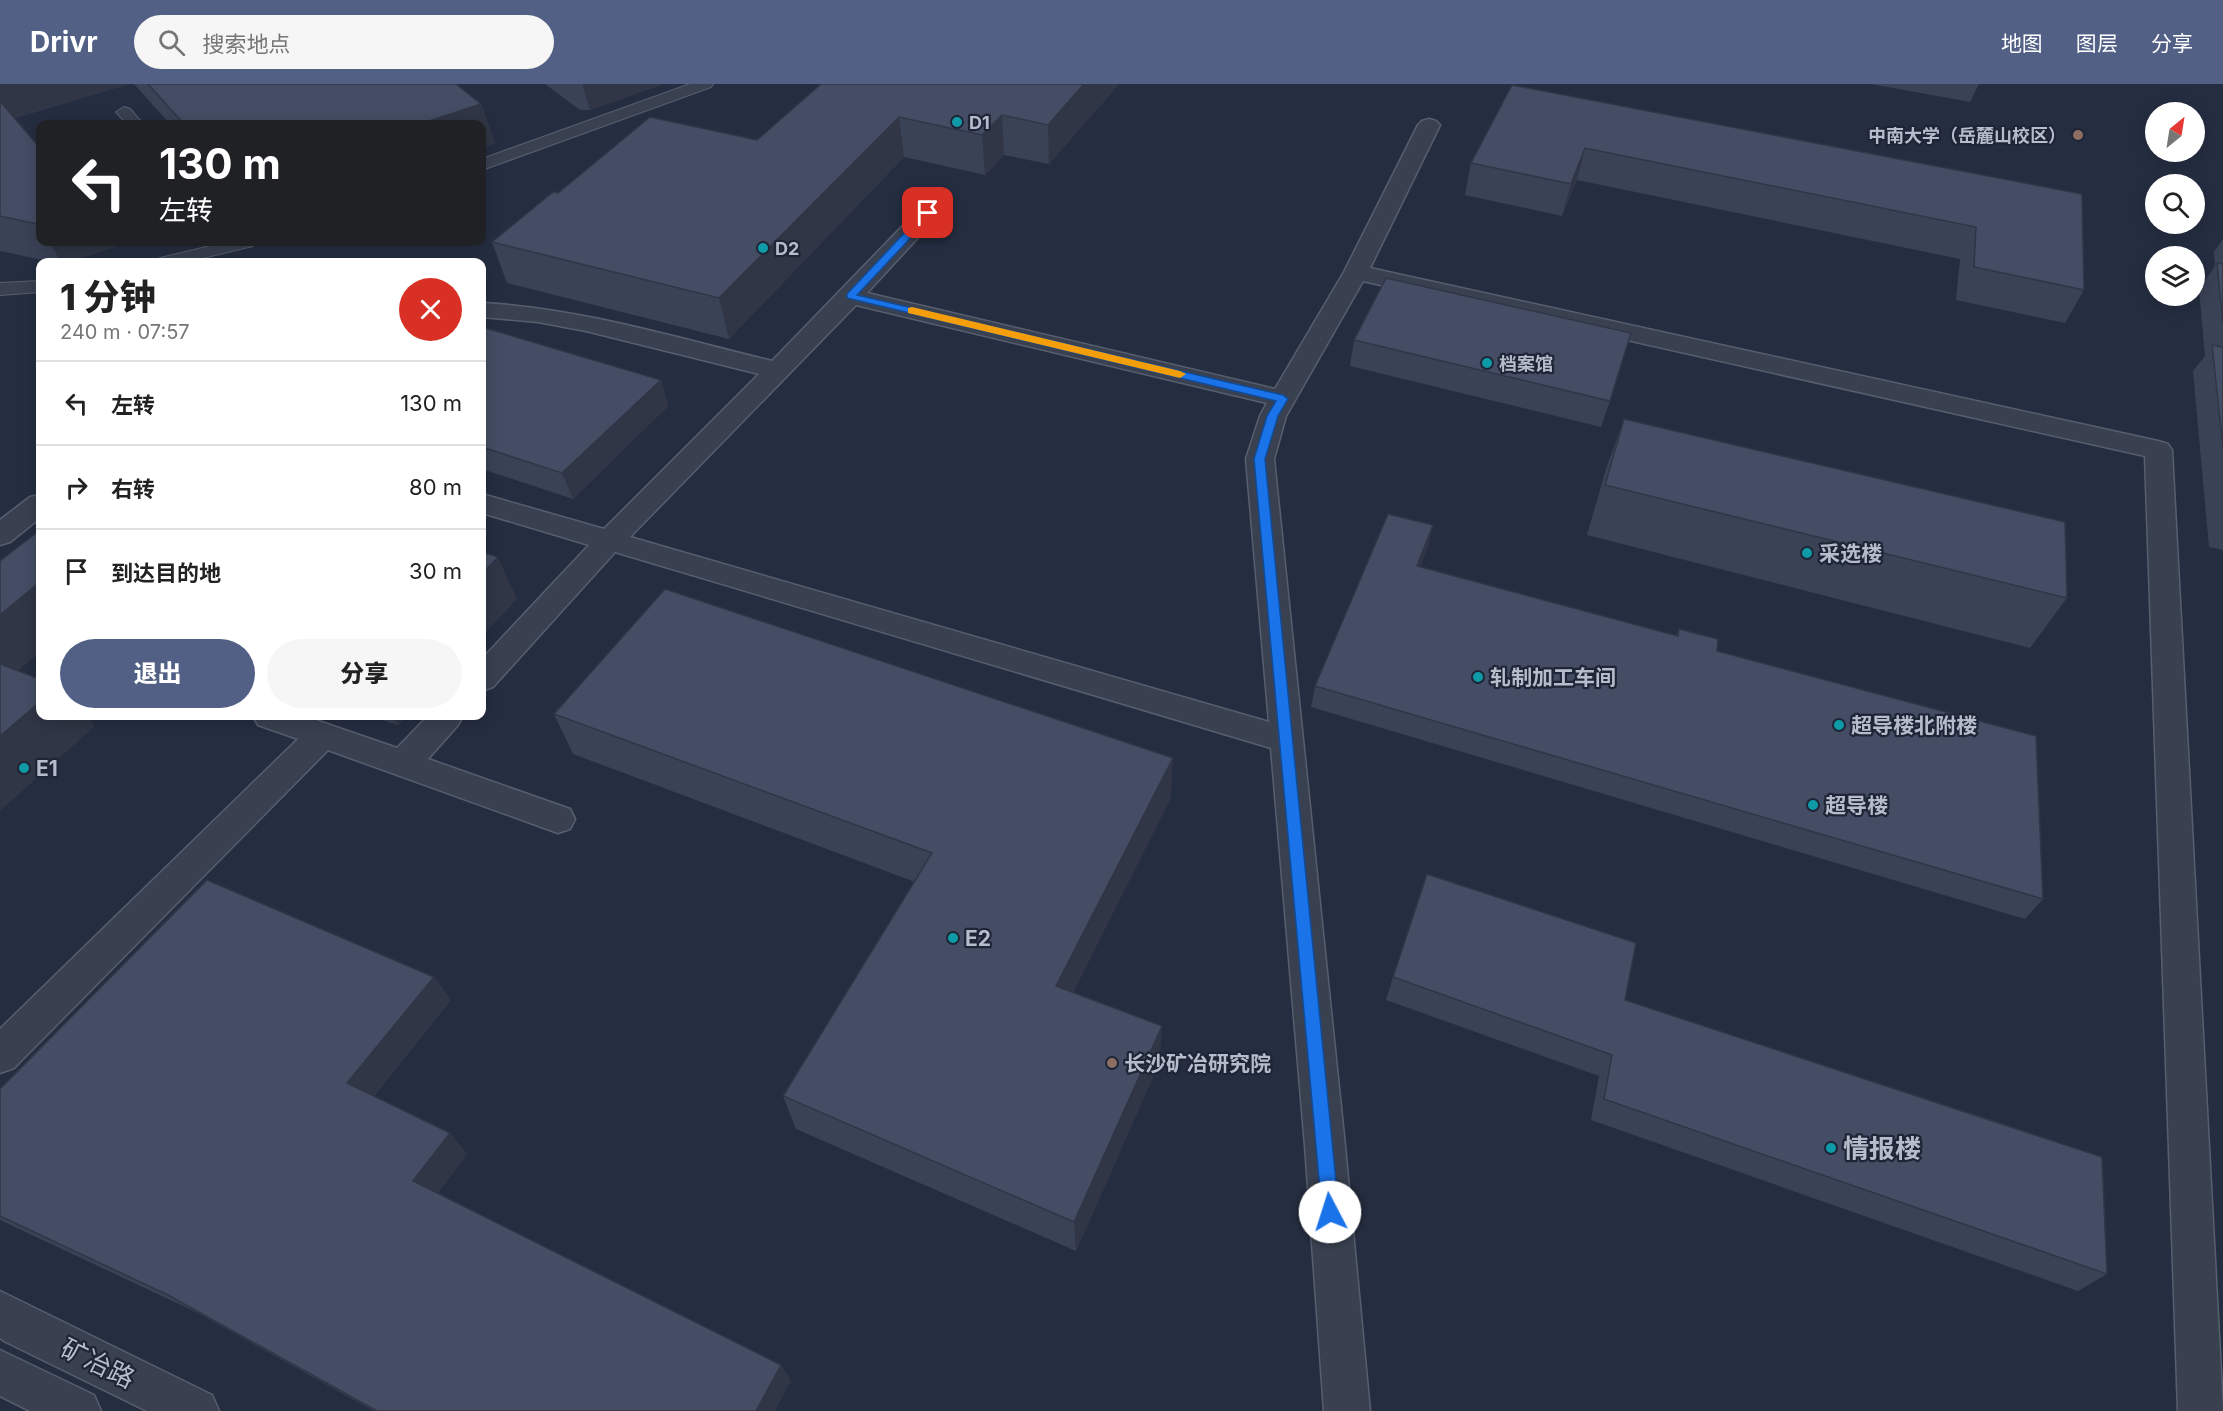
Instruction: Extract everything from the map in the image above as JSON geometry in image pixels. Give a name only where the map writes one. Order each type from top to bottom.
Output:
[{"type":"street","points":[[1347,1411],[1326,1158],[1260,459],[1270,423],[1356,272],[1429,125]]},
{"type":"street","points":[[486,675],[609,541],[850,296],[928,213]]},
{"type":"street","points":[[1356,272],[2158,450],[2201,1411]]},
{"type":"street","points":[[850,296],[1283,399]]},
{"type":"street","points":[[486,310],[538,315],[586,324],[777,370]]},
{"type":"street","points":[[486,505],[1287,740]]},
{"type":"street","points":[[0,535],[36,507]]},
{"type":"street","points":[[280,720],[558,819]]},
{"type":"street","points":[[403,764],[443,720]]},
{"type":"street","points":[[0,1055],[323,735]]},
{"type":"street","name":"矿冶路","points":[[0,1313],[196,1411]]},
{"type":"street","points":[[0,1372],[78,1411]]},
{"type":"lane","points":[[486,164],[705,84]]},
{"type":"lane","points":[[165,258],[187,246]]},
{"type":"lane","points":[[182,258],[231,246]]},
{"type":"lane","points":[[0,289],[36,287]]},
{"type":"building","points":[[148,84],[456,84],[481,104],[432,120],[180,120]]},
{"type":"building","points":[[821,84],[1084,84],[1048,125],[1002,115],[982,135],[899,117],[719,298],[492,242],[553,192],[558,193],[650,117],[757,140]]},
{"type":"building","points":[[1512,85],[2082,194],[2084,290],[1974,267],[1976,227],[1585,148],[1571,184],[1471,163]]},
{"type":"building","points":[[0,101],[36,143],[36,224],[0,216]]},
{"type":"building","points":[[2217,263],[2223,264],[2223,324]]},
{"type":"building","points":[[1386,278],[1631,333],[1610,401],[1354,340]]},
{"type":"building","points":[[486,328],[661,380],[562,473],[486,448]]},
{"type":"building","points":[[2212,345],[2223,347],[2223,448]]},
{"type":"building","points":[[1624,419],[2065,522],[2067,598],[1605,485]]},
{"type":"building","points":[[1388,514],[1433,525],[1417,566],[1678,636],[1679,629],[1718,639],[1717,651],[2036,736],[2043,899],[1315,686]]},
{"type":"building","points":[[36,533],[36,585],[0,615],[0,561]]},
{"type":"building","points":[[486,553],[498,557],[486,570]]},
{"type":"building","name":"E2","points":[[665,589],[1173,758],[1056,986],[1162,1026],[1074,1222],[783,1096],[932,853],[554,714]]},
{"type":"building","points":[[0,664],[36,678],[36,705],[0,736]]},
{"type":"building","points":[[1427,874],[1636,943],[1625,1000],[2102,1157],[2107,1274],[1604,1099],[1612,1055],[1393,977]]},
{"type":"building","points":[[207,880],[434,977],[347,1083],[450,1133],[413,1181],[781,1365],[756,1411],[377,1411],[168,1295],[0,1216],[0,1089]]},
{"type":"slow traffic","points":[[912,311],[1180,374]]},
{"type":"place","name":"D1","points":[[957,122]]},
{"type":"place","name":"中南大学（岳麓山校区）","points":[[2078,135]]},
{"type":"place","name":"D2","points":[[763,248]]},
{"type":"place","name":"档案馆","points":[[1487,363]]},
{"type":"place","name":"采选楼","points":[[1807,553]]},
{"type":"place","name":"轧制加工车间","points":[[1478,677]]},
{"type":"place","name":"超导楼北附楼","points":[[1839,725]]},
{"type":"place","name":"E1","points":[[24,768]]},
{"type":"place","name":"超导楼","points":[[1813,805]]},
{"type":"place","name":"E2","points":[[953,938]]},
{"type":"place","name":"长沙矿冶研究院","points":[[1112,1063]]},
{"type":"place","name":"情报楼","points":[[1831,1148]]},
{"type":"route","points":[[928,213],[850,296],[1283,399],[1264,438],[1260,459],[1330,1212]]}]
